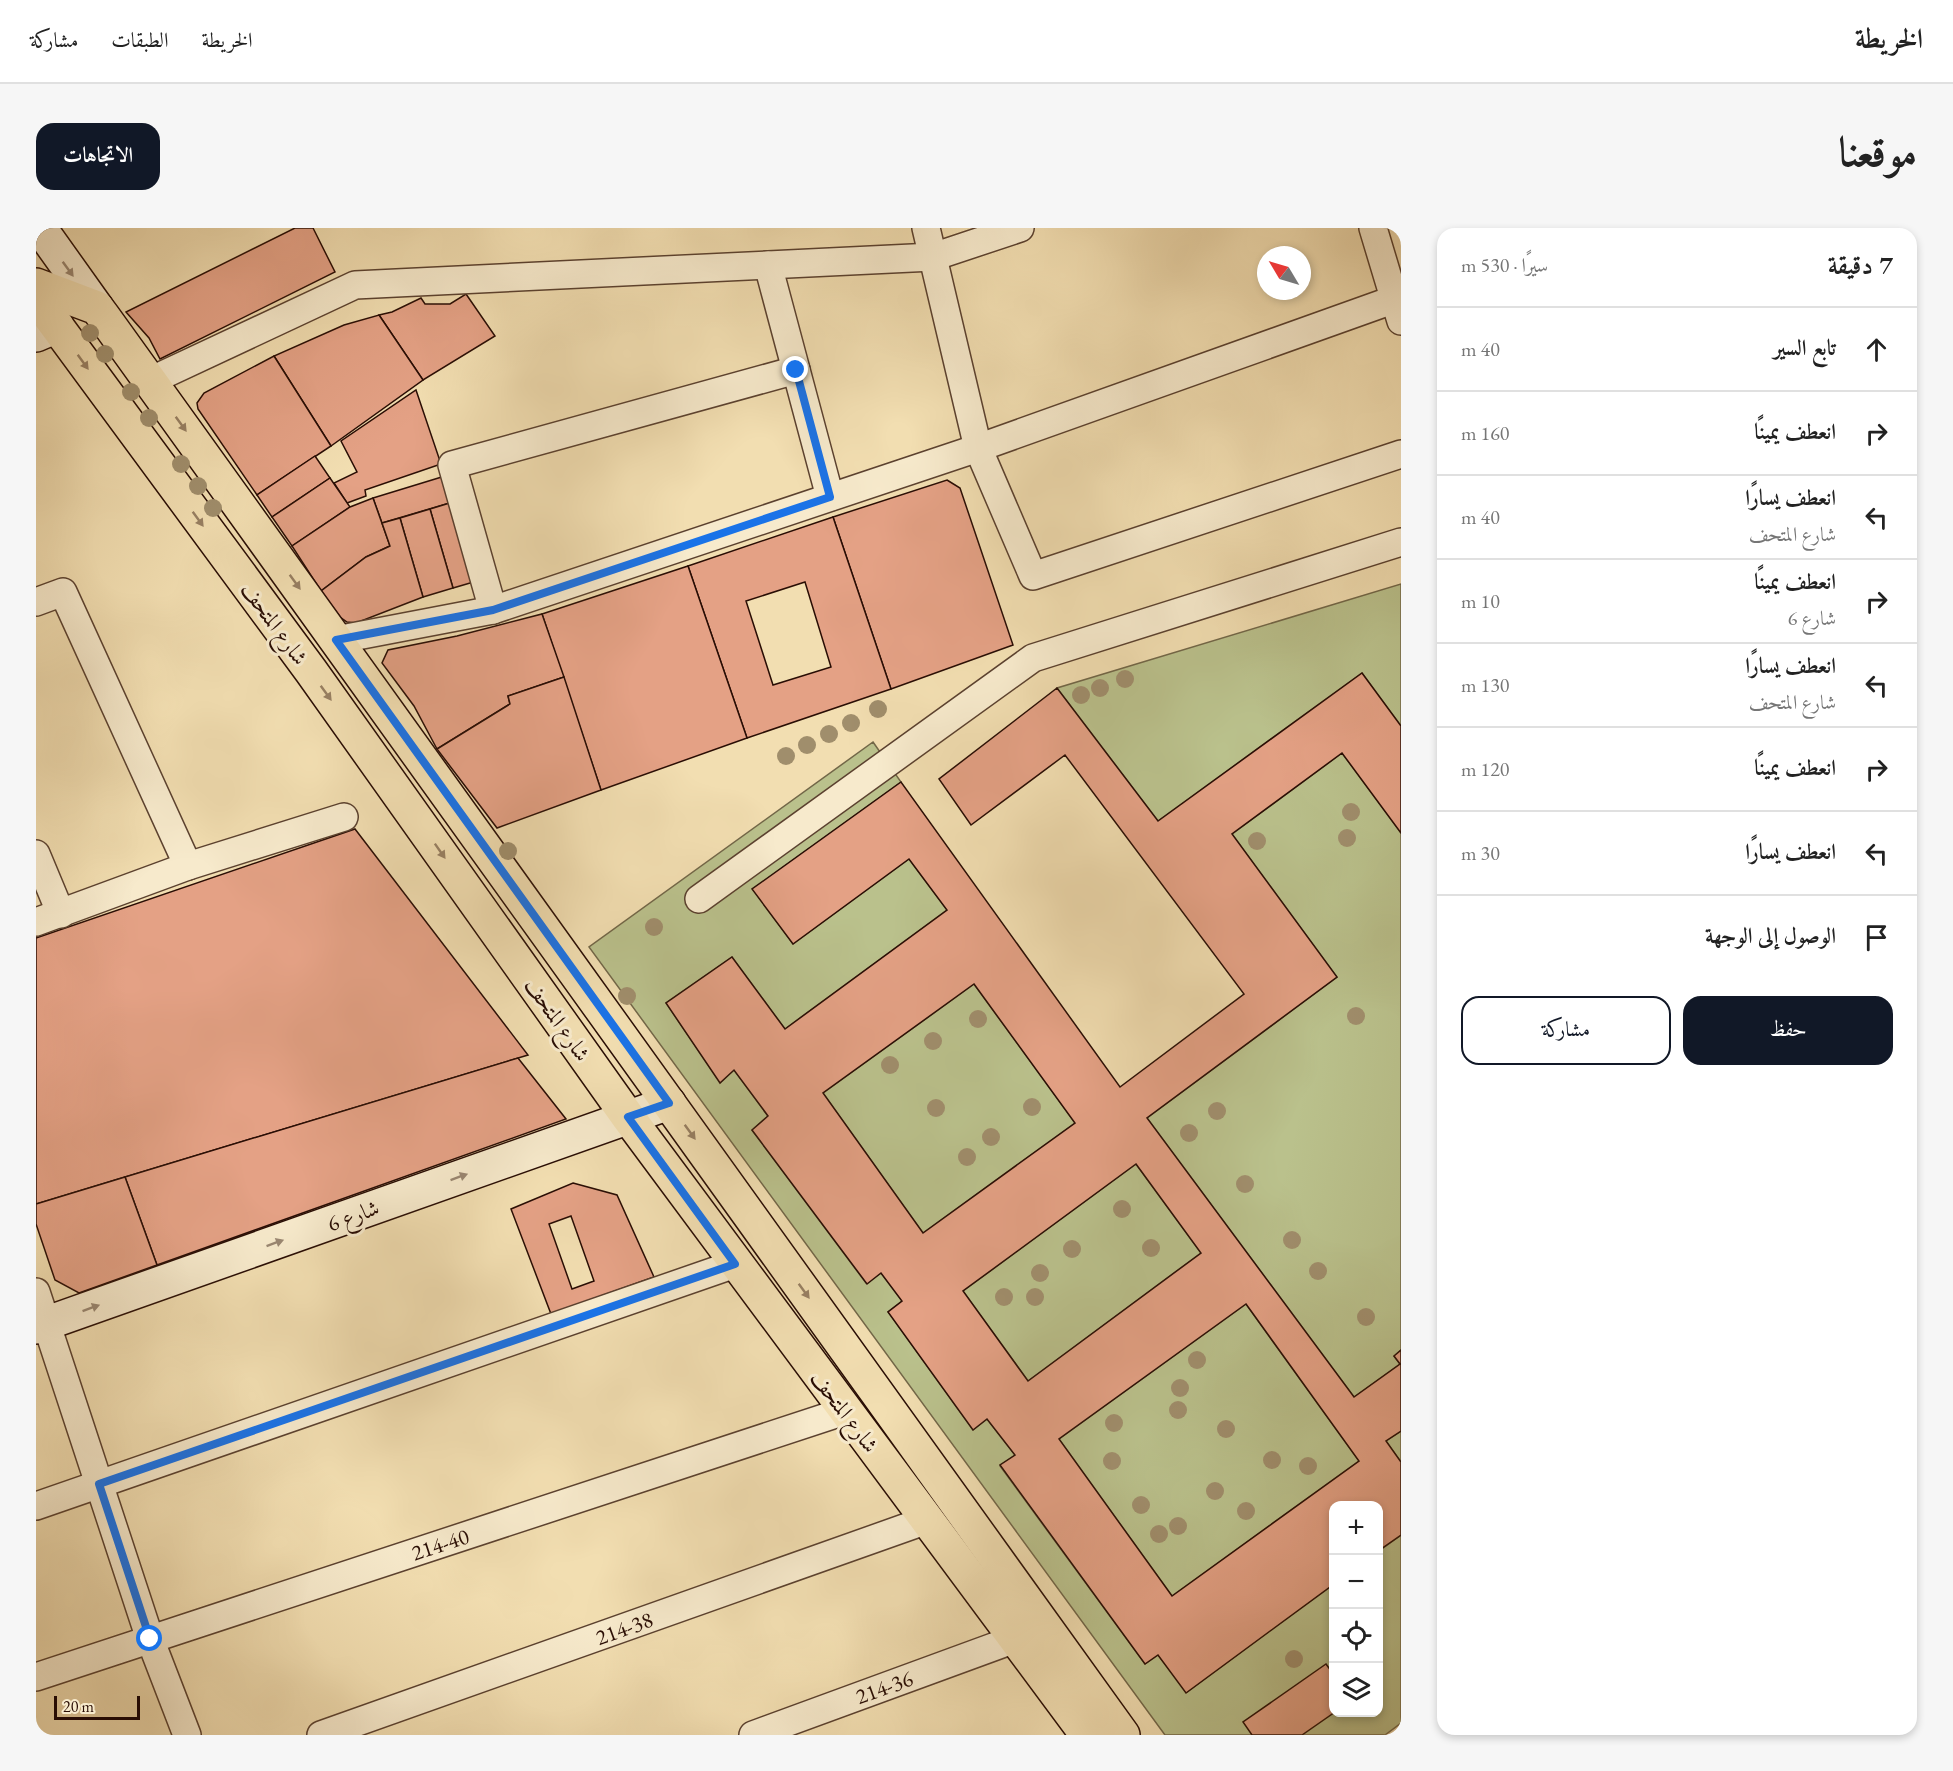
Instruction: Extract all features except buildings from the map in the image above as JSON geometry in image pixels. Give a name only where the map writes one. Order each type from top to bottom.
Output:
[{"type":"main road","points":[[36,285],[97,308]]},
{"type":"main road","name":"شارع المتحف","points":[[36,297],[46,331],[350,726],[735,1264],[1087,1735]]},
{"type":"main road","name":"شارع المتحف","points":[[97,308],[1123,1735]]},
{"type":"street","name":"شارع المتحف","points":[[40,228],[97,308]]},
{"type":"street","points":[[926,228],[978,448],[1033,576],[1401,454]]},
{"type":"street","points":[[150,381],[355,285],[933,257],[1020,228]]},
{"type":"street","points":[[336,640],[493,610],[1398,306],[1373,228]]},
{"type":"street","points":[[768,265],[830,497]]},
{"type":"street","points":[[493,610],[452,465],[796,370]]},
{"type":"street","points":[[699,899],[1033,658],[1401,542]]},
{"type":"street","points":[[36,602],[63,592],[188,866]]},
{"type":"street","points":[[36,854],[48,918],[188,866],[344,817]]},
{"type":"street","name":"شارع 6","points":[[41,1325],[669,1103]]},
{"type":"street","points":[[36,1506],[735,1264]]},
{"type":"street","points":[[36,1292],[41,1325],[99,1484],[150,1639],[187,1735]]},
{"type":"street","name":"214-40","points":[[36,1677],[845,1411]]},
{"type":"street","name":"214-38","points":[[321,1735],[927,1520]]},
{"type":"street","name":"214-36","points":[[753,1735],[1015,1639]]},
{"type":"green space","points":[[1401,584],[1401,726],[1362,673],[1158,821],[1057,688]]},
{"type":"green space","points":[[873,742],[901,782],[753,889],[793,944],[909,859],[947,910],[785,1029],[732,957],[666,1003],[720,1082],[734,1070],[768,1116],[752,1130],[866,1283],[881,1273],[902,1301],[888,1312],[973,1430],[987,1419],[1015,1455],[1000,1466],[1145,1664],[1158,1655],[1187,1692],[1329,1587],[1329,1717],[1383,1717],[1383,1548],[1401,1535],[1401,1723],[1385,1735],[1165,1735],[589,947]]},
{"type":"green space","points":[[1342,753],[1401,833],[1401,1350],[1394,1356],[1400,1364],[1354,1397],[1147,1118],[1337,977],[1232,834]]},
{"type":"green space","points":[[974,984],[1075,1123],[923,1233],[823,1093]]},
{"type":"green space","points":[[1136,1164],[1201,1253],[1028,1381],[963,1291]]},
{"type":"green space","points":[[1246,1304],[1359,1461],[1172,1596],[1059,1439]]},
{"type":"green space","points":[[1401,1431],[1401,1462],[1386,1441]]},
{"type":"route","points":[[150,1639],[99,1484],[735,1264],[628,1117],[669,1103],[336,640],[493,610],[830,497],[796,370]]}]
